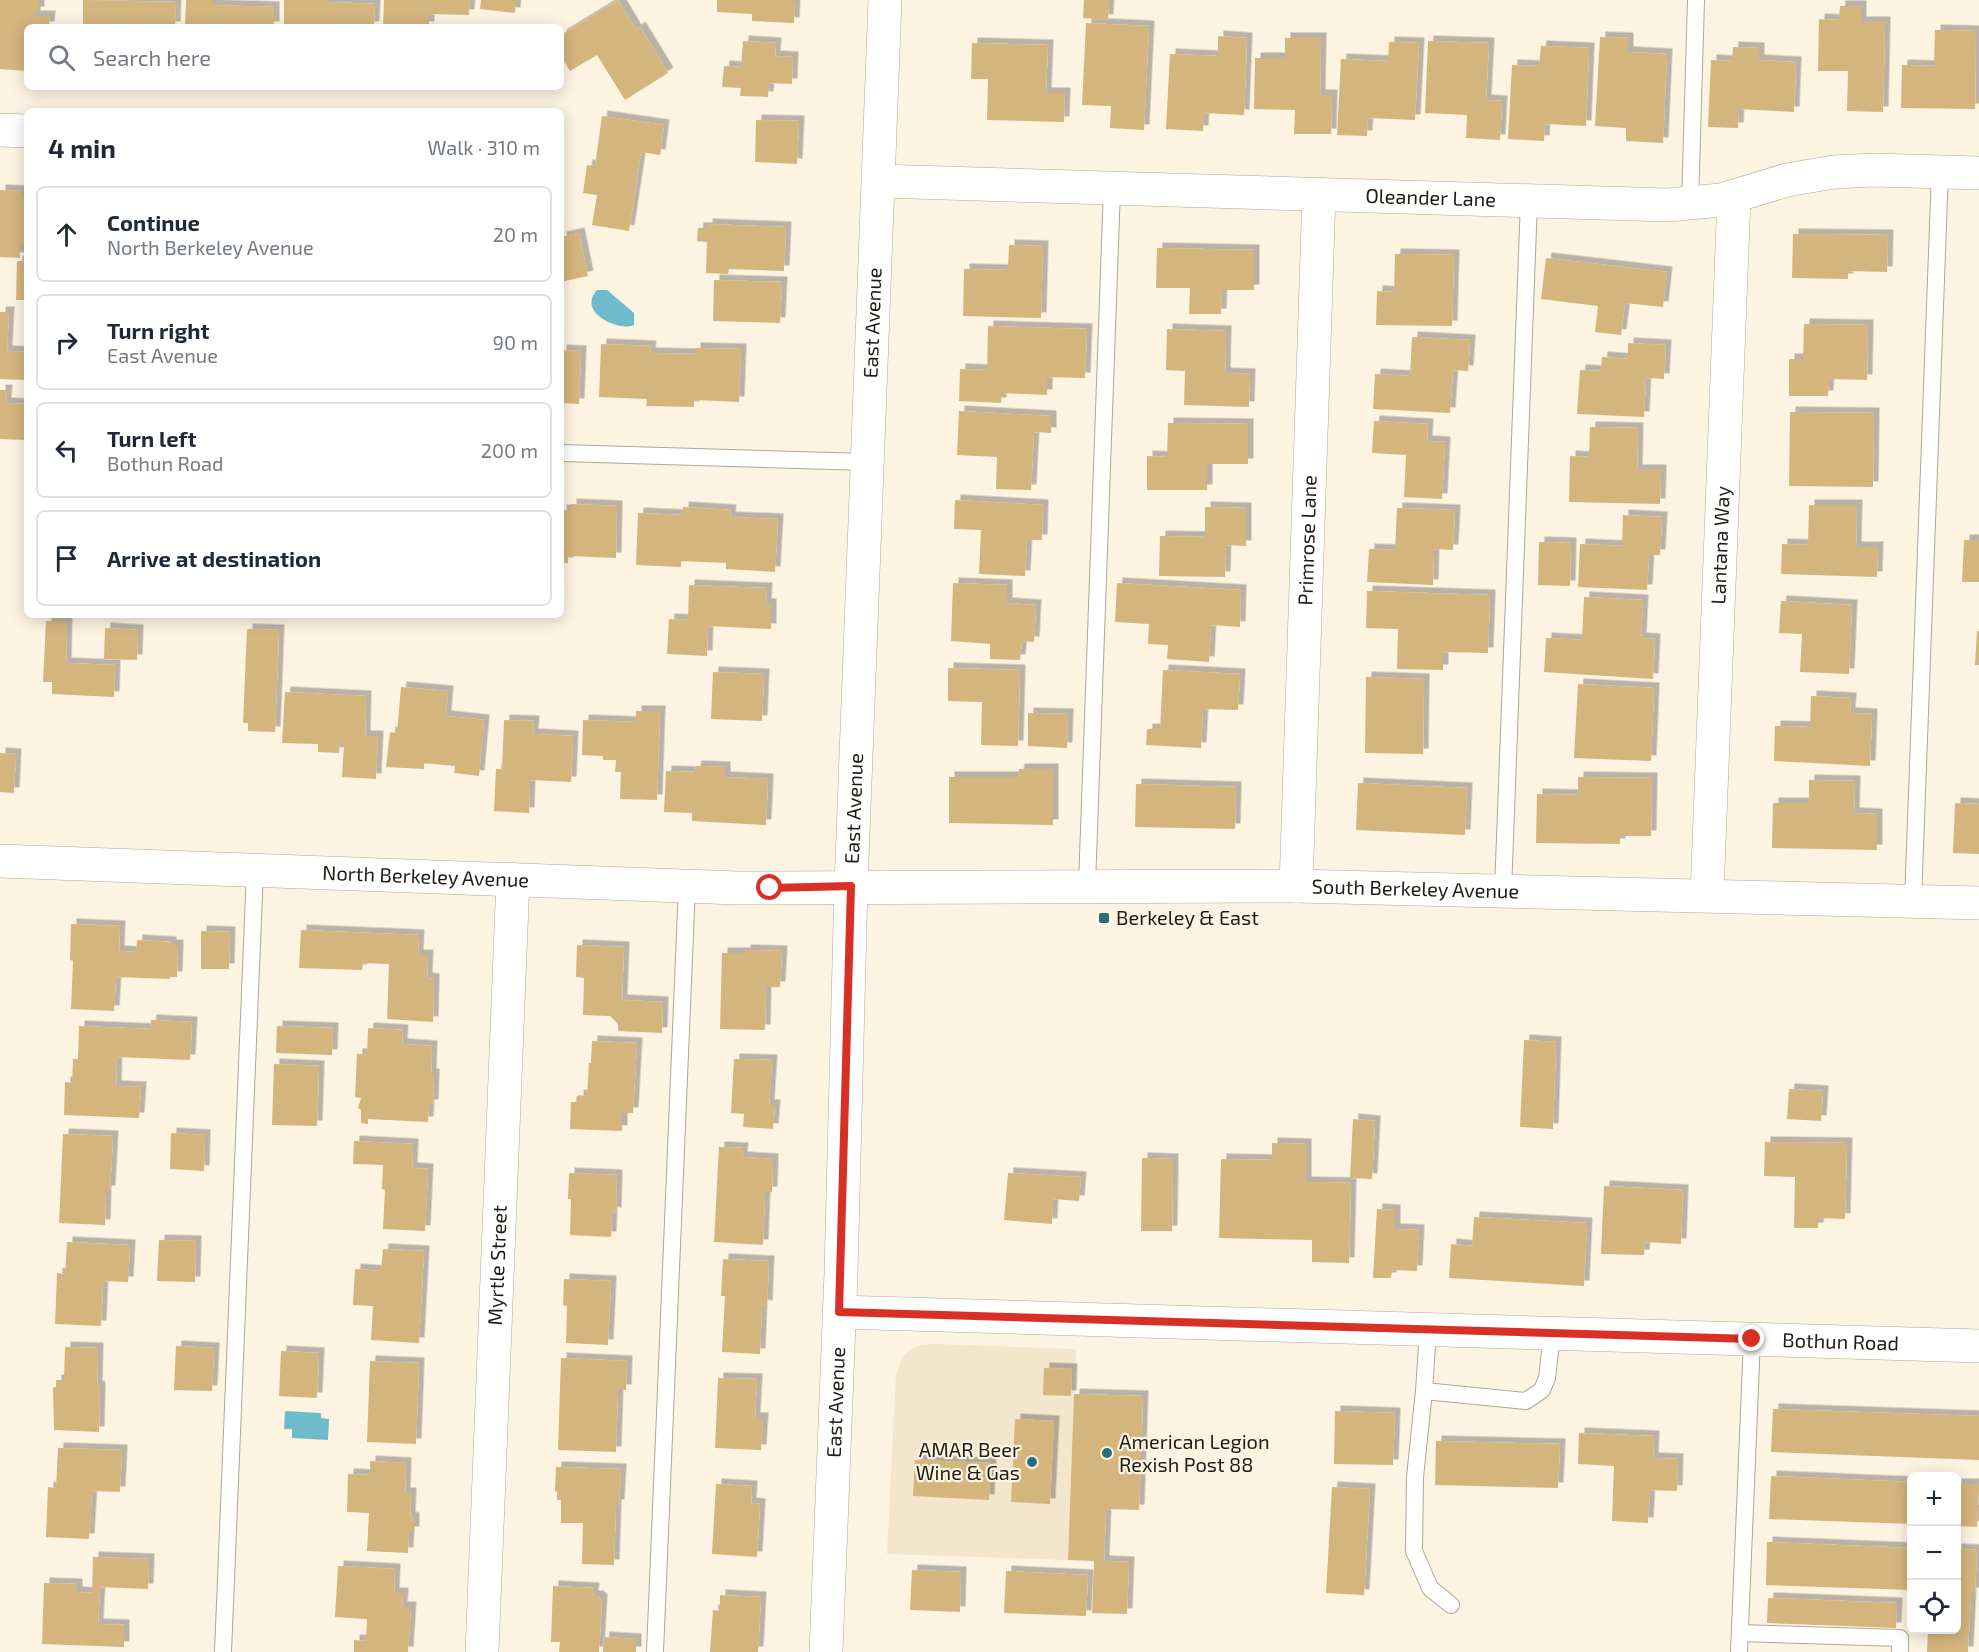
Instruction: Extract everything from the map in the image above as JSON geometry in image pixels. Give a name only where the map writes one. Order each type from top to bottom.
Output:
[{"type":"street","name":"East Avenue","points":[[825,1652],[839,1312],[851,886],[885,0]]},
{"type":"street","points":[[0,130],[24,131]]},
{"type":"street","name":"Oleander Lane","points":[[879,181],[1619,204],[1690,204],[1734,197],[1787,180],[1826,173],[1864,170],[1979,172]]},
{"type":"street","name":"Primrose Lane","points":[[1296,886],[1319,194]]},
{"type":"street","name":"Lantana Way","points":[[1707,895],[1734,197]]},
{"type":"street","name":"North Berkeley Avenue","points":[[0,861],[687,886],[770,888],[851,886]]},
{"type":"street","name":"Myrtle Street","points":[[482,1652],[513,879]]},
{"type":"street","name":"South Berkeley Avenue","points":[[851,886],[1296,886],[1979,903]]},
{"type":"street","name":"Bothun Road","points":[[839,1312],[1979,1346]]},
{"type":"lane","points":[[1690,204],[1696,0]]},
{"type":"lane","points":[[1913,902],[1940,171]]},
{"type":"lane","points":[[1087,885],[1112,188]]},
{"type":"lane","points":[[1503,891],[1529,201]]},
{"type":"lane","points":[[564,453],[867,462]]},
{"type":"lane","points":[[223,1652],[255,870]]},
{"type":"lane","points":[[656,1652],[687,886]]},
{"type":"lane","points":[[1428,1330],[1415,1477],[1414,1551],[1430,1588],[1451,1605]]},
{"type":"lane","points":[[1424,1391],[1526,1401],[1542,1390],[1548,1378],[1552,1334]]},
{"type":"lane","points":[[1739,1652],[1752,1339]]},
{"type":"lane","points":[[1740,1633],[1900,1638],[1900,1652]]},
{"type":"shaded area","points":[[921,1345],[1076,1349],[1068,1560],[887,1554],[896,1374],[903,1357],[910,1350]]},
{"type":"water","points":[[597,290],[607,290],[634,313],[634,325],[619,326],[602,319],[592,306],[592,298]]},
{"type":"water","points":[[285,1411],[321,1413],[321,1418],[329,1419],[328,1440],[292,1438],[292,1429],[284,1429]]},
{"type":"building","points":[[0,0],[39,0],[39,12],[35,12],[35,16],[50,16],[49,24],[24,24],[24,71],[0,69]]},
{"type":"building","points":[[83,0],[176,2],[175,24],[83,24]]},
{"type":"building","points":[[186,0],[213,0],[213,5],[274,7],[274,24],[185,24]]},
{"type":"building","points":[[284,0],[329,0],[329,2],[375,4],[374,24],[284,24]]},
{"type":"building","points":[[384,0],[470,0],[469,15],[429,14],[429,24],[383,24]]},
{"type":"building","points":[[481,0],[516,0],[515,13],[480,9]]},
{"type":"building","points":[[618,0],[636,30],[640,27],[668,73],[625,100],[597,55],[570,71],[564,61],[564,33]]},
{"type":"building","points":[[717,0],[795,0],[794,23],[752,21],[752,14],[717,12]]},
{"type":"building","points":[[1084,0],[1109,0],[1108,20],[1083,18]]},
{"type":"building","points":[[1840,6],[1861,6],[1861,22],[1885,22],[1883,112],[1847,111],[1848,71],[1818,71],[1819,19],[1839,20]]},
{"type":"building","points":[[1086,23],[1149,26],[1144,130],[1110,128],[1111,106],[1082,105]]},
{"type":"building","points":[[1935,30],[1976,31],[1975,109],[1901,108],[1902,65],[1934,66]]},
{"type":"building","points":[[1218,36],[1247,38],[1244,115],[1204,113],[1203,131],[1166,129],[1170,54],[1218,56]]},
{"type":"building","points":[[1600,37],[1628,38],[1628,52],[1667,54],[1663,143],[1626,141],[1626,128],[1595,126]]},
{"type":"building","points":[[1285,38],[1321,38],[1320,95],[1332,95],[1331,134],[1294,134],[1295,110],[1254,109],[1255,58],[1285,58]]},
{"type":"building","points":[[743,41],[776,43],[775,56],[793,57],[792,84],[769,83],[768,97],[740,96],[741,88],[722,87],[724,66],[741,67]]},
{"type":"building","points":[[1428,41],[1489,43],[1486,100],[1502,101],[1500,140],[1466,138],[1467,115],[1425,113]]},
{"type":"building","points":[[1389,42],[1419,43],[1415,120],[1368,118],[1367,136],[1337,135],[1341,59],[1388,61]]},
{"type":"building","points":[[972,43],[1048,45],[1046,93],[1065,93],[1064,122],[987,120],[988,79],[971,79]]},
{"type":"building","points":[[1541,46],[1589,48],[1586,126],[1545,124],[1544,141],[1508,139],[1512,65],[1539,66]]},
{"type":"building","points":[[1733,47],[1759,48],[1759,60],[1796,62],[1794,112],[1739,109],[1738,128],[1708,127],[1711,60],[1732,61]]},
{"type":"building","points":[[602,116],[664,125],[660,155],[641,152],[629,231],[592,225],[597,195],[583,193],[587,165],[595,166]]},
{"type":"building","points":[[756,120],[799,121],[797,164],[755,162]]},
{"type":"building","points":[[0,190],[22,191],[22,196],[24,196],[24,245],[20,245],[20,258],[0,257]]},
{"type":"building","points":[[707,224],[786,227],[784,271],[729,269],[728,274],[706,273],[707,242],[697,241],[698,228],[707,228]]},
{"type":"building","points":[[579,233],[588,276],[564,281],[564,236]]},
{"type":"building","points":[[1793,234],[1888,235],[1887,272],[1848,271],[1848,279],[1792,278]]},
{"type":"building","points":[[1009,245],[1043,246],[1041,318],[963,316],[964,269],[1008,270]]},
{"type":"building","points":[[1157,248],[1254,250],[1254,290],[1222,290],[1221,314],[1189,314],[1190,288],[1156,288]]},
{"type":"building","points":[[1395,254],[1454,255],[1452,326],[1376,325],[1377,291],[1394,292]]},
{"type":"building","points":[[1546,258],[1667,272],[1663,307],[1625,303],[1621,335],[1595,332],[1598,306],[1541,299]]},
{"type":"building","points":[[17,261],[24,261],[24,300],[16,300]]},
{"type":"building","points":[[714,280],[782,282],[780,323],[713,321]]},
{"type":"building","points":[[0,312],[9,312],[7,351],[24,352],[24,380],[0,379]]},
{"type":"building","points":[[1804,324],[1868,325],[1867,380],[1829,379],[1828,396],[1789,396],[1789,359],[1803,359]]},
{"type":"building","points":[[988,326],[1087,329],[1085,378],[1047,377],[1047,395],[1002,393],[1001,403],[959,401],[960,369],[987,370]]},
{"type":"building","points":[[1167,329],[1226,331],[1225,373],[1250,374],[1249,407],[1184,405],[1185,371],[1166,370]]},
{"type":"building","points":[[1412,337],[1470,340],[1468,371],[1453,370],[1450,413],[1373,409],[1375,374],[1410,376]]},
{"type":"building","points":[[1628,343],[1666,345],[1664,379],[1646,378],[1644,417],[1577,414],[1580,370],[1601,371],[1602,357],[1628,359]]},
{"type":"building","points":[[601,344],[651,346],[650,353],[695,354],[695,348],[741,349],[739,402],[694,400],[694,407],[646,406],[647,399],[599,397]]},
{"type":"building","points":[[564,350],[581,351],[579,404],[564,403]]},
{"type":"building","points":[[0,390],[7,390],[6,403],[24,404],[24,440],[0,439]]},
{"type":"building","points":[[959,411],[1051,416],[1051,433],[1034,432],[1031,490],[996,489],[997,457],[957,455]]},
{"type":"building","points":[[1790,412],[1874,413],[1873,487],[1789,486]]},
{"type":"building","points":[[1374,421],[1428,424],[1427,441],[1445,442],[1442,499],[1404,497],[1406,455],[1372,453]]},
{"type":"building","points":[[1168,423],[1248,424],[1248,464],[1207,464],[1207,490],[1147,490],[1147,456],[1167,457]]},
{"type":"building","points":[[1590,427],[1638,428],[1637,470],[1661,470],[1660,504],[1569,502],[1570,456],[1589,457]]},
{"type":"building","points":[[955,500],[1043,505],[1042,540],[1027,540],[1025,576],[979,574],[981,530],[954,529]]},
{"type":"building","points":[[571,504],[617,506],[616,558],[568,556],[568,563],[564,563],[564,510],[571,510]]},
{"type":"building","points":[[1809,505],[1857,505],[1856,547],[1878,547],[1877,577],[1781,574],[1782,544],[1808,545]]},
{"type":"building","points":[[683,507],[731,510],[730,517],[778,519],[775,572],[726,569],[726,563],[681,561],[681,567],[636,565],[638,513],[683,515]]},
{"type":"building","points":[[1205,507],[1246,508],[1246,546],[1226,545],[1225,577],[1159,576],[1160,536],[1205,537]]},
{"type":"building","points":[[1397,508],[1455,510],[1453,550],[1434,549],[1433,585],[1367,582],[1369,549],[1395,550]]},
{"type":"building","points":[[1623,515],[1662,517],[1660,555],[1649,555],[1647,590],[1578,587],[1580,544],[1622,546]]},
{"type":"building","points":[[1964,540],[1979,540],[1979,582],[1962,582]]},
{"type":"building","points":[[1539,542],[1571,543],[1570,586],[1538,585]]},
{"type":"building","points":[[953,583],[1007,585],[1007,603],[1036,605],[1034,642],[1022,641],[1020,660],[990,659],[990,644],[951,641]]},
{"type":"building","points":[[1117,583],[1241,590],[1240,627],[1211,625],[1209,662],[1167,659],[1168,645],[1148,644],[1149,624],[1115,622]]},
{"type":"building","points":[[689,585],[767,588],[766,604],[771,604],[771,629],[708,626],[707,656],[667,654],[669,619],[688,620]]},
{"type":"building","points":[[1367,591],[1490,595],[1488,653],[1443,652],[1443,670],[1397,669],[1398,629],[1366,628]]},
{"type":"building","points":[[1584,597],[1643,600],[1641,638],[1655,639],[1653,679],[1544,672],[1546,638],[1582,640]]},
{"type":"building","points":[[1781,601],[1852,605],[1849,674],[1800,672],[1802,634],[1779,633]]},
{"type":"building","points":[[46,621],[67,621],[66,663],[115,665],[114,697],[52,694],[52,682],[43,682]]},
{"type":"building","points":[[105,628],[138,630],[137,660],[104,659]]},
{"type":"building","points":[[247,629],[279,630],[275,732],[248,731],[248,723],[243,723]]},
{"type":"building","points":[[1977,631],[1979,631],[1979,665],[1975,665]]},
{"type":"building","points":[[948,668],[1020,670],[1018,746],[981,745],[982,702],[948,701]]},
{"type":"building","points":[[1163,670],[1240,674],[1238,710],[1203,709],[1201,748],[1146,745],[1147,729],[1160,729]]},
{"type":"building","points":[[713,672],[764,674],[762,721],[711,719]]},
{"type":"building","points":[[1366,677],[1424,679],[1423,754],[1365,753]]},
{"type":"building","points":[[1578,684],[1654,688],[1651,761],[1574,758]]},
{"type":"building","points":[[401,687],[448,691],[446,716],[484,720],[479,776],[454,773],[455,766],[424,763],[424,769],[386,767],[390,732],[397,733]]},
{"type":"building","points":[[285,692],[366,696],[365,736],[378,736],[376,779],[342,777],[344,744],[340,744],[339,753],[318,752],[318,744],[282,743]]},
{"type":"building","points":[[1811,696],[1851,698],[1850,713],[1872,714],[1870,766],[1774,761],[1775,726],[1810,727]]},
{"type":"building","points":[[636,711],[660,711],[657,800],[620,799],[621,772],[615,772],[616,760],[603,760],[603,756],[582,755],[583,720],[636,722]]},
{"type":"building","points":[[1028,713],[1068,714],[1067,748],[1028,746]]},
{"type":"building","points":[[504,720],[534,721],[533,734],[573,736],[571,782],[530,780],[529,813],[494,811],[496,769],[502,769]]},
{"type":"building","points":[[0,753],[16,754],[14,793],[0,792]]},
{"type":"building","points":[[696,766],[725,767],[725,777],[768,779],[766,825],[692,821],[692,813],[664,812],[666,771],[695,772]]},
{"type":"building","points":[[1019,769],[1053,769],[1053,825],[949,823],[949,777],[1018,777]]},
{"type":"building","points":[[1578,777],[1652,778],[1651,836],[1620,836],[1620,844],[1536,843],[1537,794],[1578,795]]},
{"type":"building","points":[[1809,780],[1855,781],[1854,813],[1877,814],[1877,850],[1772,848],[1773,803],[1809,803]]},
{"type":"building","points":[[1358,783],[1467,788],[1465,835],[1356,830]]},
{"type":"building","points":[[1136,784],[1236,787],[1235,829],[1135,827]]},
{"type":"building","points":[[1955,803],[1979,804],[1979,854],[1953,853]]},
{"type":"building","points":[[71,924],[120,926],[119,951],[136,952],[137,940],[171,942],[171,945],[178,945],[177,977],[170,977],[170,979],[116,977],[114,1011],[71,1009],[73,961],[70,960]]},
{"type":"building","points":[[301,930],[419,935],[418,955],[428,955],[427,978],[434,979],[433,1022],[387,1019],[389,964],[363,963],[362,970],[299,968]]},
{"type":"building","points":[[201,931],[230,932],[229,969],[201,969]]},
{"type":"building","points":[[577,945],[624,947],[622,1000],[663,1002],[662,1033],[618,1031],[618,1024],[610,1016],[583,1015],[584,978],[576,977]]},
{"type":"building","points":[[745,950],[782,951],[780,987],[766,987],[765,1030],[720,1029],[722,953],[745,953]]},
{"type":"building","points":[[151,1020],[192,1022],[190,1060],[117,1057],[116,1086],[141,1087],[139,1118],[64,1115],[65,1082],[72,1083],[73,1059],[78,1059],[79,1026],[150,1029]]},
{"type":"building","points":[[277,1026],[333,1028],[332,1055],[276,1053]]},
{"type":"building","points":[[368,1028],[403,1030],[402,1044],[432,1046],[433,1105],[429,1105],[428,1122],[368,1119],[368,1124],[361,1123],[361,1110],[358,1108],[361,1098],[355,1097],[357,1054],[367,1054]]},
{"type":"building","points":[[1524,1040],[1556,1042],[1553,1129],[1520,1127]]},
{"type":"building","points":[[592,1041],[637,1043],[633,1113],[622,1113],[622,1131],[570,1129],[571,1102],[578,1102],[578,1095],[587,1096]]},
{"type":"building","points":[[734,1059],[772,1060],[769,1105],[775,1105],[773,1129],[743,1127],[744,1114],[731,1113]]},
{"type":"building","points":[[274,1064],[319,1066],[317,1126],[272,1125]]},
{"type":"building","points":[[1789,1089],[1823,1091],[1821,1121],[1787,1119]]},
{"type":"building","points":[[1353,1119],[1375,1121],[1372,1179],[1350,1178]]},
{"type":"building","points":[[171,1133],[205,1135],[204,1171],[170,1169]]},
{"type":"building","points":[[63,1134],[113,1136],[110,1191],[106,1191],[105,1225],[59,1223]]},
{"type":"building","points":[[354,1141],[413,1144],[412,1168],[428,1169],[425,1231],[383,1229],[385,1190],[382,1189],[383,1165],[353,1164]]},
{"type":"building","points":[[1765,1142],[1847,1143],[1845,1219],[1819,1218],[1818,1228],[1794,1228],[1795,1177],[1764,1176]]},
{"type":"building","points":[[1272,1143],[1306,1144],[1306,1182],[1351,1183],[1349,1263],[1312,1262],[1312,1240],[1219,1238],[1221,1159],[1272,1160]]},
{"type":"building","points":[[719,1147],[743,1148],[742,1157],[773,1159],[772,1192],[765,1192],[763,1245],[714,1242]]},
{"type":"building","points":[[1142,1158],[1173,1159],[1172,1231],[1141,1231]]},
{"type":"building","points":[[569,1173],[617,1175],[616,1213],[612,1212],[611,1237],[570,1235]]},
{"type":"building","points":[[1008,1173],[1081,1177],[1079,1201],[1053,1199],[1052,1224],[1004,1220]]},
{"type":"building","points":[[1604,1186],[1683,1190],[1681,1244],[1645,1242],[1644,1255],[1601,1254]]},
{"type":"building","points":[[1377,1209],[1395,1210],[1395,1229],[1419,1230],[1417,1271],[1392,1270],[1391,1278],[1373,1278]]},
{"type":"building","points":[[1474,1217],[1587,1223],[1584,1286],[1449,1278],[1451,1244],[1472,1246]]},
{"type":"building","points":[[159,1240],[196,1241],[195,1282],[157,1281]]},
{"type":"building","points":[[67,1242],[130,1245],[128,1282],[103,1281],[101,1326],[55,1324],[57,1273],[65,1274]]},
{"type":"building","points":[[383,1249],[424,1251],[419,1343],[371,1340],[373,1306],[353,1305],[355,1269],[381,1271]]},
{"type":"building","points":[[723,1259],[769,1261],[767,1306],[762,1305],[760,1354],[722,1352],[725,1296],[721,1296]]},
{"type":"building","points":[[564,1279],[611,1281],[608,1345],[566,1343],[567,1306],[563,1305]]},
{"type":"building","points":[[176,1346],[214,1348],[212,1391],[174,1390]]},
{"type":"building","points":[[65,1347],[98,1348],[99,1432],[54,1430],[53,1387],[56,1387],[56,1380],[64,1380]]},
{"type":"building","points":[[281,1351],[319,1353],[317,1398],[279,1396]]},
{"type":"building","points":[[561,1358],[627,1361],[626,1390],[618,1390],[616,1452],[558,1450]]},
{"type":"building","points":[[370,1361],[419,1363],[416,1444],[367,1442]]},
{"type":"building","points":[[1044,1368],[1072,1369],[1071,1396],[1043,1395]]},
{"type":"building","points":[[718,1378],[757,1379],[755,1418],[763,1418],[761,1450],[715,1448]]},
{"type":"building","name":"American Legion Rexish Post 88","points":[[1074,1394],[1143,1396],[1139,1510],[1106,1509],[1104,1561],[1129,1562],[1127,1614],[1092,1613],[1094,1561],[1068,1560]]},
{"type":"building","points":[[1773,1409],[1979,1416],[1979,1460],[1771,1452]]},
{"type":"building","points":[[1335,1411],[1395,1413],[1393,1465],[1334,1464]]},
{"type":"building","name":"AMAR Beer Wine & Gas","points":[[1015,1419],[1054,1421],[1050,1504],[1011,1502]]},
{"type":"building","points":[[1579,1433],[1654,1436],[1653,1458],[1678,1459],[1677,1491],[1650,1490],[1648,1523],[1612,1521],[1614,1466],[1578,1464]]},
{"type":"building","points":[[1436,1441],[1560,1444],[1558,1488],[1435,1485]]},
{"type":"building","points":[[58,1448],[122,1450],[120,1492],[92,1491],[89,1539],[46,1537],[48,1487],[56,1488]]},
{"type":"building","points":[[915,1460],[991,1463],[989,1500],[913,1496]]},
{"type":"building","points":[[370,1461],[406,1463],[405,1493],[411,1493],[410,1517],[414,1518],[414,1532],[409,1532],[408,1553],[367,1551],[369,1513],[347,1512],[348,1474],[370,1475]]},
{"type":"building","points":[[556,1467],[621,1469],[619,1505],[616,1505],[614,1565],[582,1564],[583,1523],[561,1523],[561,1500],[557,1500],[555,1491]]},
{"type":"building","points":[[1771,1476],[1907,1482],[1907,1524],[1769,1519]]},
{"type":"building","points":[[716,1484],[752,1486],[751,1503],[760,1504],[757,1557],[712,1554]]},
{"type":"building","points":[[1961,1484],[1979,1484],[1977,1527],[1961,1526]]},
{"type":"building","points":[[1332,1487],[1370,1489],[1364,1595],[1326,1593]]},
{"type":"building","points":[[1767,1542],[1907,1548],[1907,1590],[1766,1585]]},
{"type":"building","points":[[1961,1549],[1977,1550],[1975,1593],[1971,1593],[1968,1652],[1927,1652],[1928,1634],[1961,1634]]},
{"type":"building","points":[[93,1557],[149,1559],[148,1589],[100,1587],[98,1624],[124,1625],[124,1647],[42,1644],[44,1583],[77,1584],[77,1592],[92,1593]]},
{"type":"building","points":[[338,1566],[395,1569],[394,1593],[403,1593],[402,1607],[411,1607],[408,1652],[354,1652],[354,1640],[366,1641],[367,1619],[335,1617]]},
{"type":"building","points":[[912,1570],[961,1572],[960,1612],[910,1610]]},
{"type":"building","points":[[1006,1571],[1088,1575],[1086,1616],[1004,1613]]},
{"type":"building","points":[[553,1586],[594,1588],[593,1596],[598,1596],[602,1600],[599,1652],[559,1652],[560,1642],[551,1642]]},
{"type":"building","points":[[720,1595],[761,1597],[758,1652],[710,1652],[713,1610],[720,1611]]},
{"type":"building","points":[[1768,1598],[1897,1603],[1896,1628],[1767,1623]]},
{"type":"building","points":[[604,1637],[636,1639],[636,1652],[603,1652]]},
{"type":"place","name":"Berkeley & East","points":[[1104,918]]},
{"type":"place","name":"American Legion Rexish Post 88","points":[[1107,1453]]},
{"type":"place","name":"AMAR Beer Wine & Gas","points":[[1032,1462]]},
{"type":"route","points":[[770,888],[851,886],[839,1312],[1752,1339]]}]
